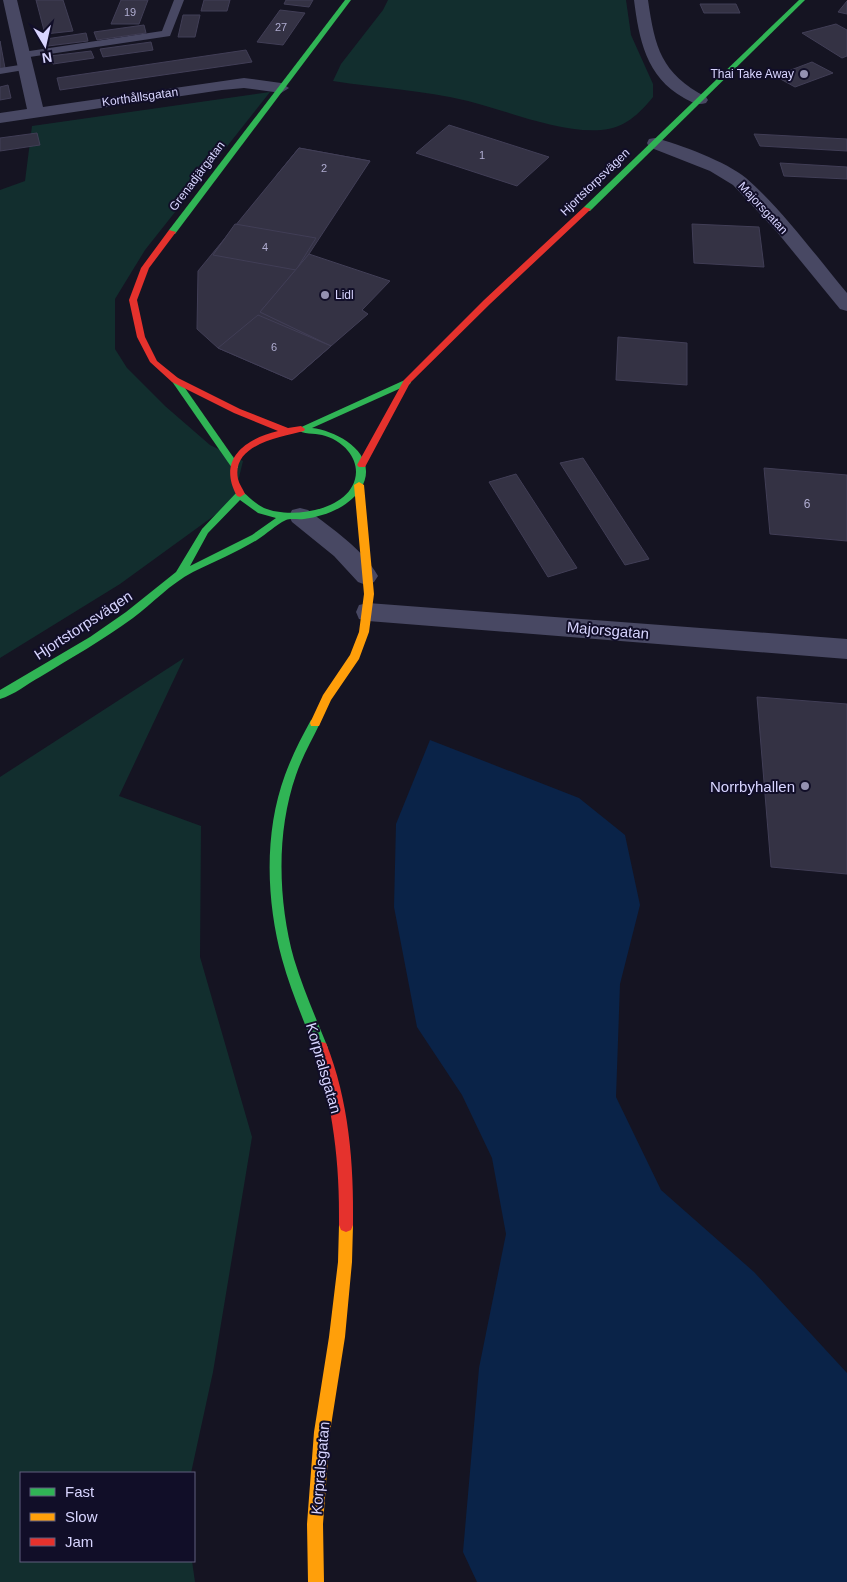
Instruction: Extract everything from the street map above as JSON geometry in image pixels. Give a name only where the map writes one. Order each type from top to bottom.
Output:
[{"type":"street","points":[[10,0],[36,112]]},
{"type":"street","name":"Grenadjärgatan","points":[[285,430],[238,411],[175,380],[154,362],[141,337],[133,300],[145,268],[281,88],[303,63],[348,0]]},
{"type":"street","points":[[641,0],[645,31],[656,66],[670,83],[700,100]]},
{"type":"street","name":"Hjortstorpsvägen","points":[[179,575],[202,532],[217,514],[240,494],[258,508],[293,516],[316,514],[342,503],[359,485],[362,465],[407,382],[487,302],[545,249],[802,0]]},
{"type":"street","name":"Korthållsgatan","points":[[0,118],[222,84],[281,88]]},
{"type":"street","name":"Majorsgatan","points":[[655,143],[716,167],[739,181],[783,228],[847,305]]},
{"type":"street","name":"Grenadjärgatan","points":[[175,380],[235,466]]},
{"type":"street","name":"Hjortstorpsvägen","points":[[301,429],[407,382]]},
{"type":"street","name":"Hjortstorpsvägen","points":[[235,466],[243,453],[256,441],[285,430],[301,429],[317,430],[344,440],[359,456],[362,465]]},
{"type":"street","points":[[235,466],[236,485],[240,494]]},
{"type":"street","name":"Korpralsgatan","points":[[316,1582],[315,1524],[322,1432],[337,1337],[345,1262],[347,1191],[342,1133],[326,1064],[285,948],[278,904],[276,858],[285,793],[296,760],[327,698],[355,656],[364,632],[370,594],[366,576],[359,485]]},
{"type":"street","points":[[293,516],[342,550],[366,576]]},
{"type":"street","name":"Hjortstorpsvägen","points":[[0,695],[94,640],[130,615],[179,575],[256,537],[293,516]]},
{"type":"street","name":"Majorsgatan","points":[[368,612],[847,649]]},
{"type":"lane","points":[[0,71],[24,61],[166,34],[179,0]]},
{"type":"green space","points":[[388,0],[626,0],[631,35],[653,84],[653,97],[637,114],[624,123],[610,129],[585,130],[551,125],[451,97],[333,81],[341,64],[383,10]]},
{"type":"green space","points":[[270,92],[145,250],[115,299],[115,349],[127,368],[165,406],[210,445],[243,461],[233,502],[120,584],[0,658],[0,190],[25,181],[32,126]]},
{"type":"green space","points":[[184,658],[119,796],[201,826],[200,957],[252,1137],[213,1372],[191,1472],[20,1472],[20,1562],[192,1562],[195,1582],[0,1582],[0,777]]},
{"type":"water","points":[[430,740],[579,798],[625,835],[640,905],[620,984],[616,1097],[661,1190],[754,1272],[847,1373],[847,1582],[477,1582],[463,1552],[479,1368],[506,1234],[492,1158],[462,1095],[417,1027],[394,907],[396,824]]},
{"type":"building","points":[[36,0],[63,0],[73,31],[45,34]]},
{"type":"building","points":[[121,0],[148,0],[139,24],[111,24]]},
{"type":"building","points":[[204,0],[230,0],[227,11],[201,11]]},
{"type":"building","points":[[286,0],[313,0],[309,7],[284,4]]},
{"type":"building","points":[[847,1],[847,14],[838,12]]},
{"type":"building","points":[[700,4],[736,4],[740,13],[704,13]]},
{"type":"building","points":[[280,10],[305,13],[283,45],[257,42]]},
{"type":"building","points":[[183,15],[200,15],[195,37],[178,37]]},
{"type":"building","points":[[836,24],[847,30],[847,56],[842,58],[802,33]]},
{"type":"building","points":[[144,25],[146,33],[97,40],[94,32]]},
{"type":"building","points":[[86,33],[88,41],[48,46],[46,39]]},
{"type":"building","points":[[0,41],[5,68],[0,69]]},
{"type":"building","points":[[151,42],[153,50],[103,57],[100,49]]},
{"type":"building","points":[[246,50],[252,62],[60,90],[57,78]]},
{"type":"building","points":[[91,51],[94,58],[53,64],[50,56]]},
{"type":"building","name":"Thai Take Away","points":[[812,62],[833,73],[795,87],[775,76]]},
{"type":"building","points":[[8,85],[11,98],[0,100],[0,87]]},
{"type":"building","points":[[449,125],[549,157],[517,186],[416,153]]},
{"type":"building","points":[[37,133],[40,145],[0,151],[0,138]]},
{"type":"building","points":[[754,134],[847,139],[847,151],[760,146]]},
{"type":"building","points":[[299,148],[370,161],[349,190],[276,176]]},
{"type":"building","points":[[299,148],[370,161],[309,254],[260,312],[331,346],[292,380],[218,348],[197,329],[198,271]]},
{"type":"building","points":[[780,163],[847,167],[847,179],[784,176]]},
{"type":"building","points":[[235,224],[316,238],[296,270],[213,255]]},
{"type":"building","points":[[692,224],[759,227],[764,267],[694,263]]},
{"type":"building","name":"Lidl","points":[[309,254],[390,281],[362,310],[368,314],[331,346],[260,312]]},
{"type":"building","points":[[258,315],[331,346],[292,380],[218,348]]},
{"type":"building","points":[[618,337],[687,343],[687,385],[616,380]]},
{"type":"building","points":[[583,458],[649,559],[625,565],[560,463]]},
{"type":"building","points":[[764,468],[847,475],[847,541],[770,534]]},
{"type":"building","points":[[516,474],[577,568],[548,577],[489,482]]},
{"type":"building","name":"Norrbyhallen","points":[[757,697],[847,704],[847,874],[771,867]]},
{"type":"traffic: fast","points":[[172,232],[348,0]]},
{"type":"traffic: fast","points":[[587,209],[802,0]]},
{"type":"traffic: fast","points":[[175,380],[235,466]]},
{"type":"traffic: fast","points":[[301,429],[407,382]]},
{"type":"traffic: fast","points":[[240,494],[249,503],[261,510],[287,516],[315,514],[328,510],[350,496],[357,487],[360,477],[360,467],[351,449],[331,435],[301,429]]},
{"type":"traffic: fast","points":[[179,575],[205,531],[240,494]]},
{"type":"traffic: fast","points":[[0,695],[94,640],[130,615],[179,575],[255,537],[285,516]]},
{"type":"traffic: fast","points":[[315,723],[294,766],[285,793],[278,831],[276,870],[278,909],[288,960],[321,1048]]},
{"type":"traffic: slow","points":[[315,723],[327,698],[355,656],[364,632],[369,594],[359,485]]},
{"type":"traffic: slow","points":[[316,1582],[315,1524],[322,1432],[337,1337],[345,1262],[346,1225]]},
{"type":"traffic: jam","points":[[362,465],[407,382],[487,302],[587,209]]},
{"type":"traffic: jam","points":[[172,232],[145,268],[133,300],[141,337],[154,362],[175,380],[237,411],[285,430]]},
{"type":"traffic: jam","points":[[240,494],[234,479],[234,467],[239,456],[261,440],[288,431],[301,429]]},
{"type":"traffic: jam","points":[[321,1048],[334,1091],[342,1135],[346,1180],[346,1225]]},
{"type":"place","name":"Thai Take Away","points":[[804,74]]},
{"type":"place","name":"Lidl","points":[[325,295]]},
{"type":"place","name":"Norrbyhallen","points":[[805,786]]}]
